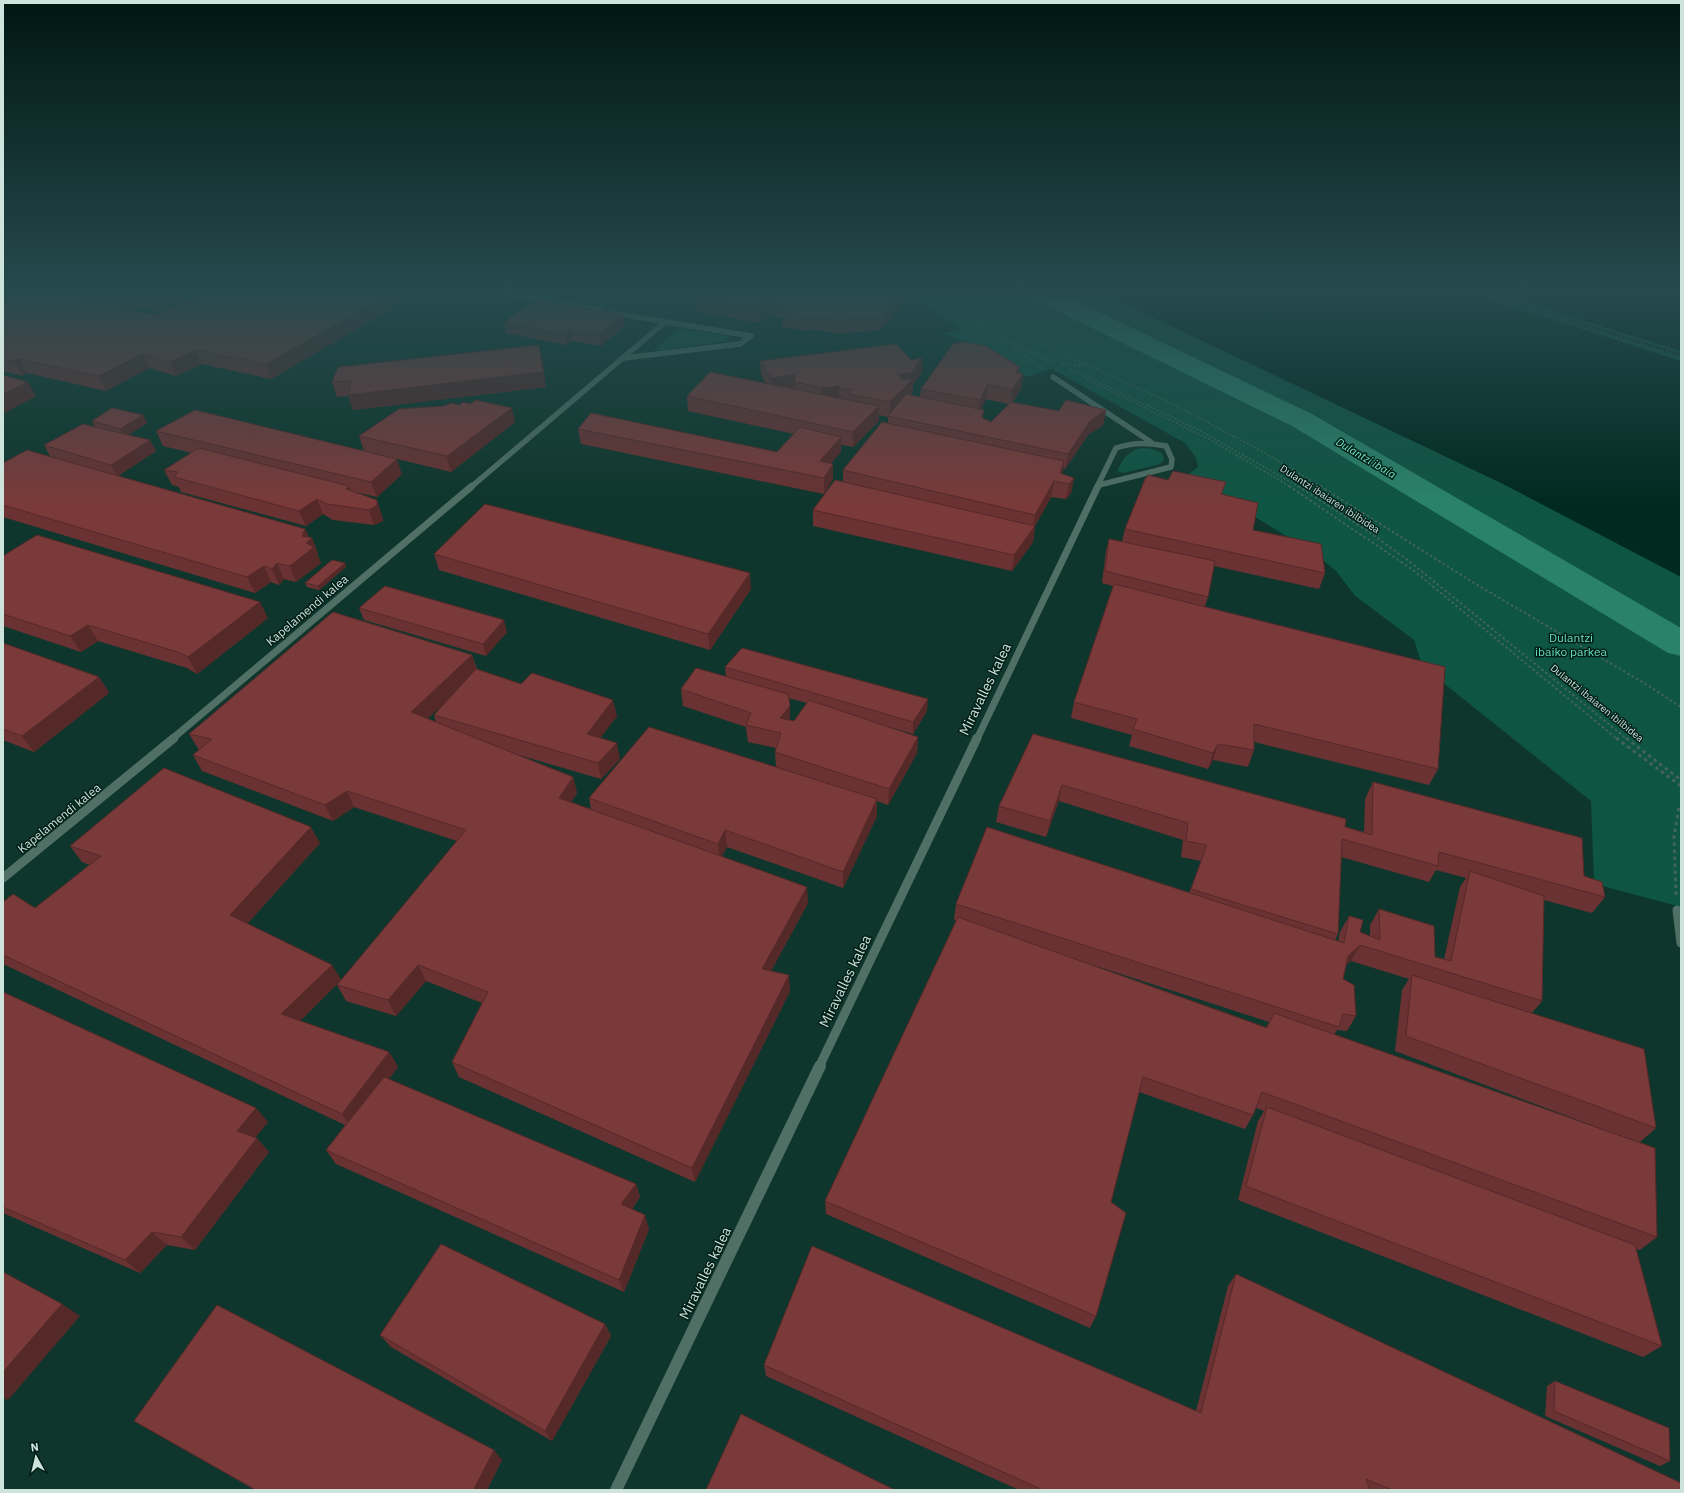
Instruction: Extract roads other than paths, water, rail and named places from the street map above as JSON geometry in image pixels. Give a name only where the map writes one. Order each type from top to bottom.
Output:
[{"type":"street","name":"Kapelamendi kalea","points":[[3,878],[153,754],[618,363]]},
{"type":"street","points":[[1053,377],[1151,442]]},
{"type":"street","name":"Miravalles kalea","points":[[616,1490],[1116,448],[1130,442],[1151,442],[1166,446],[1173,457],[1171,467],[1099,485]]},
{"type":"street","points":[[1677,910],[1681,943]]},
{"type":"waterway","name":"Dulantzi ibaia","points":[[1184,363],[1302,420],[1681,644]]},
{"type":"park label","name":"Dulantzi ibaiko parkea","points":[[1571,644]]}]
